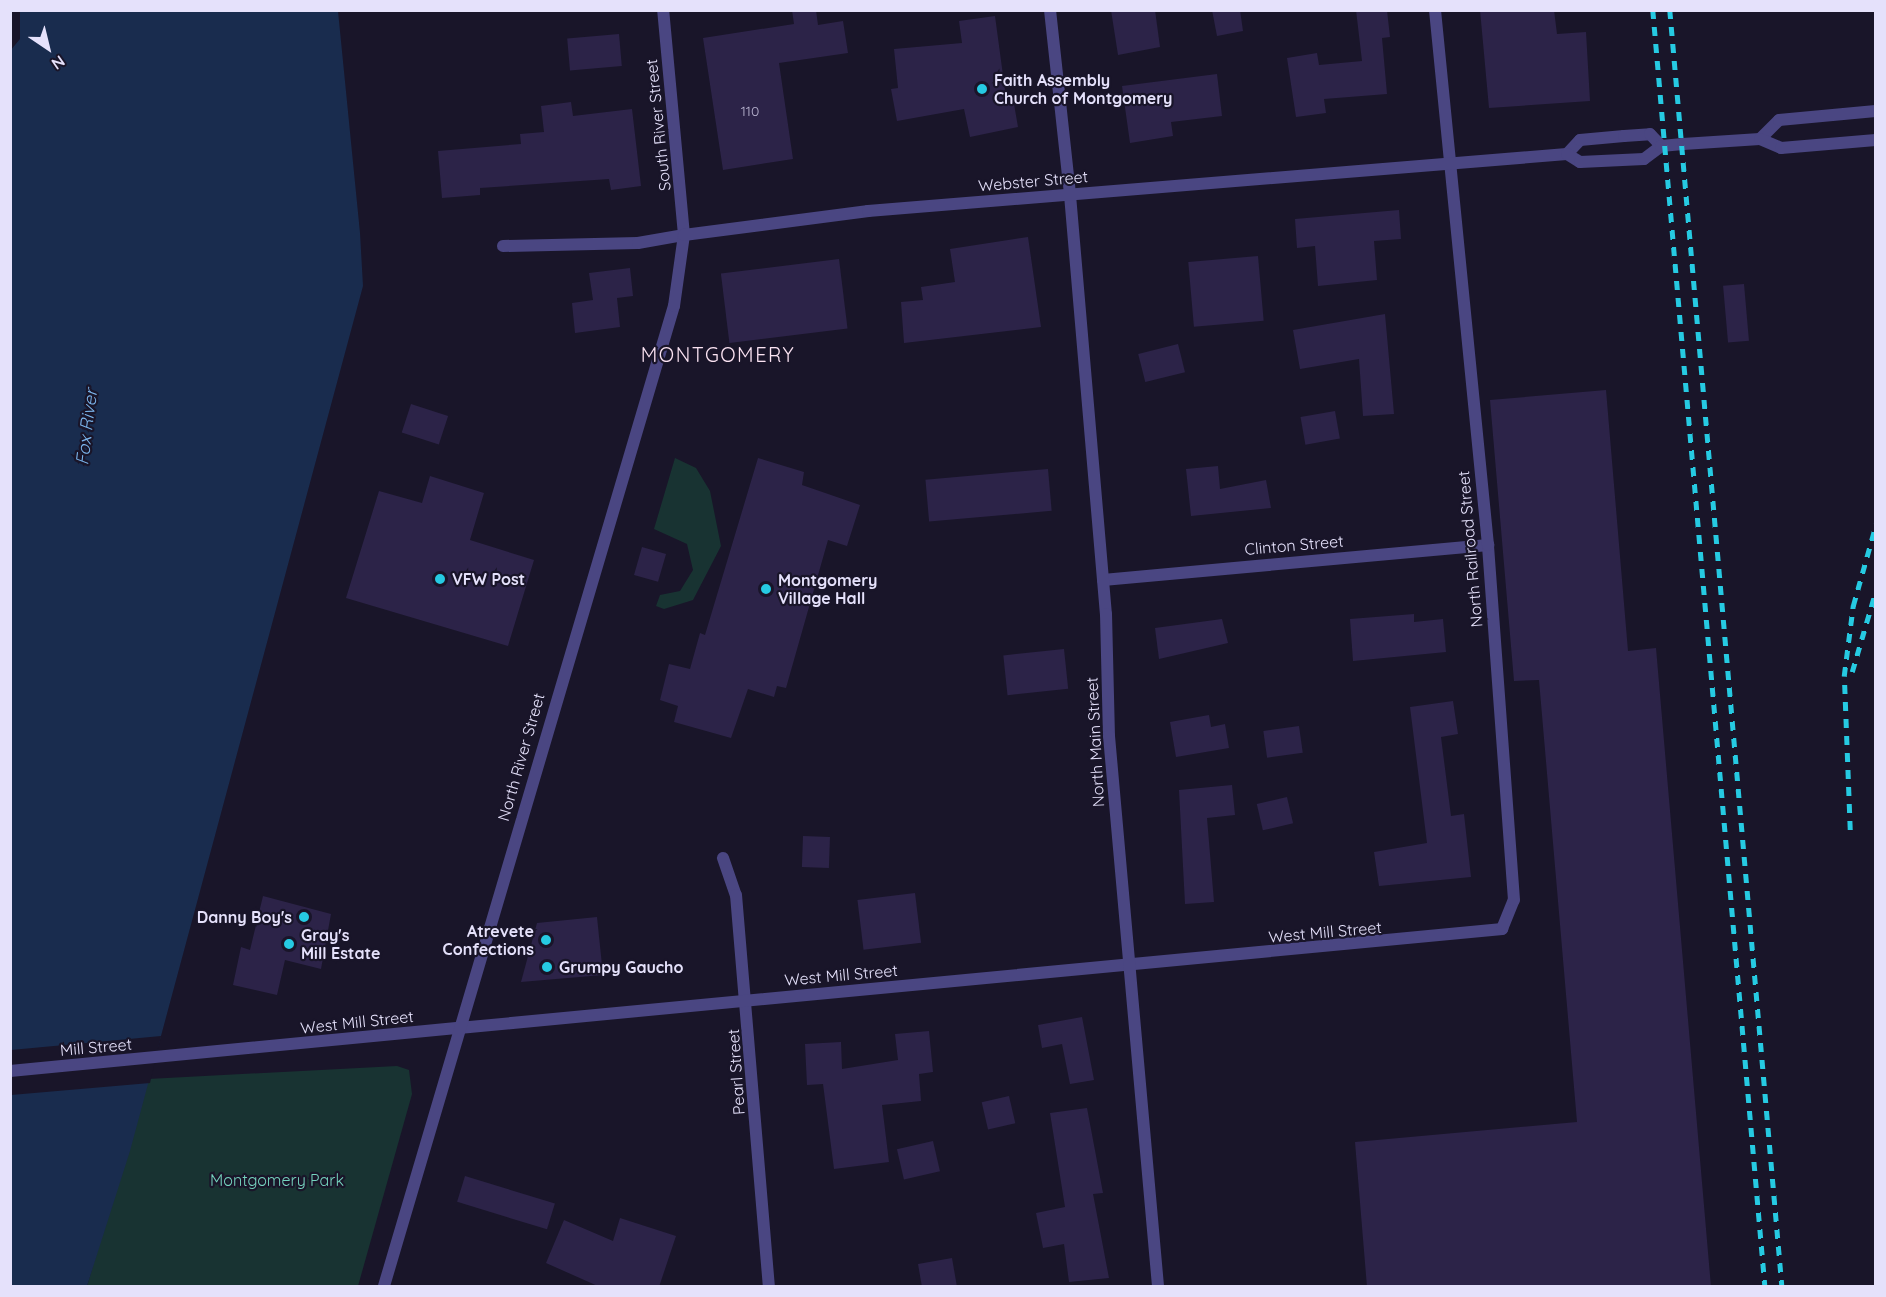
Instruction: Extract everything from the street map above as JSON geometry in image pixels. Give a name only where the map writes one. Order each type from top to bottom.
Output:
[{"type":"street","name":"South River Street","points":[[663,10],[684,235]]},
{"type":"street","name":"North Main Street","points":[[1050,10],[1070,195],[1103,580],[1109,736],[1158,1287]]},
{"type":"street","name":"North Railroad Street","points":[[1434,10],[1488,546],[1514,900],[1502,929]]},
{"type":"street","points":[[1760,139],[1779,120],[1875,111]]},
{"type":"street","name":"Webster Street","points":[[1568,154],[1580,140],[1650,135],[1661,146]]},
{"type":"street","name":"Webster Street","points":[[503,246],[638,243],[868,211],[1568,154],[1580,162],[1644,159],[1661,146],[1760,139],[1782,148],[1875,140]]},
{"type":"street","name":"North River Street","points":[[384,1287],[674,306],[684,235]]},
{"type":"street","name":"Clinton Street","points":[[1103,580],[1488,546]]},
{"type":"street","name":"Pearl Street","points":[[723,858],[736,895],[769,1287]]},
{"type":"street","name":"West Mill Street","points":[[184,1056],[746,1000],[1502,929]]},
{"type":"street","name":"Mill Street","points":[[10,1071],[184,1056]]},
{"type":"green space","points":[[675,458],[696,468],[710,491],[721,546],[693,600],[664,609],[656,606],[660,595],[680,591],[693,570],[687,544],[654,529]]},
{"type":"green space","name":"Montgomery Park","points":[[397,1066],[409,1070],[412,1094],[358,1286],[87,1286],[148,1079]]},
{"type":"water","name":"Fox River","points":[[20,11],[338,11],[360,233],[363,286],[130,1151],[87,1286],[11,1286],[10,51],[20,39]]},
{"type":"pier","points":[[161,1036],[150,1083],[11,1095],[11,1050]]},
{"type":"building","points":[[792,10],[816,10],[818,25],[843,21],[848,53],[779,63],[793,159],[723,170],[703,38],[794,24]]},
{"type":"building","points":[[1111,10],[1155,10],[1160,47],[1118,55]]},
{"type":"building","points":[[1212,10],[1240,10],[1243,31],[1217,36]]},
{"type":"building","points":[[1356,10],[1387,10],[1390,37],[1382,38],[1387,94],[1324,99],[1326,113],[1296,117],[1287,58],[1317,53],[1319,65],[1362,61]]},
{"type":"building","points":[[1480,10],[1554,10],[1557,34],[1586,32],[1590,101],[1489,108]]},
{"type":"building","points":[[995,16],[1007,105],[1014,104],[1018,127],[970,137],[964,109],[897,121],[891,89],[898,88],[894,49],[962,43],[959,21]]},
{"type":"building","points":[[619,34],[622,66],[570,70],[567,39]]},
{"type":"building","points":[[1217,74],[1222,116],[1171,122],[1173,136],[1130,143],[1122,86]]},
{"type":"building","points":[[571,102],[573,116],[632,109],[641,186],[611,190],[609,179],[480,188],[480,195],[442,198],[438,151],[521,144],[520,134],[544,132],[541,106]]},
{"type":"building","points":[[1399,210],[1401,239],[1374,241],[1377,280],[1318,286],[1315,246],[1297,248],[1295,219]]},
{"type":"building","points":[[1028,237],[1041,327],[904,343],[901,302],[923,300],[921,287],[955,282],[950,249]]},
{"type":"building","points":[[1258,256],[1264,321],[1194,327],[1188,262]]},
{"type":"building","points":[[839,259],[848,328],[729,343],[721,274]]},
{"type":"building","points":[[630,268],[633,296],[617,298],[620,327],[575,333],[572,303],[593,300],[589,273]]},
{"type":"building","points":[[1744,284],[1749,341],[1728,343],[1723,286]]},
{"type":"building","points":[[1385,314],[1394,414],[1363,416],[1359,359],[1300,369],[1293,330]]},
{"type":"building","points":[[1178,344],[1185,372],[1145,382],[1138,354]]},
{"type":"building","points":[[1606,390],[1628,651],[1656,648],[1711,1287],[1367,1287],[1355,1142],[1577,1122],[1539,680],[1514,681],[1490,400]]},
{"type":"building","points":[[411,404],[448,416],[439,445],[402,433]]},
{"type":"building","points":[[1335,411],[1340,439],[1305,445],[1301,417]]},
{"type":"building","name":"Montgomery Village Hall","points":[[758,458],[804,472],[802,485],[860,505],[847,546],[828,540],[786,688],[777,686],[774,697],[748,689],[731,738],[674,722],[678,706],[660,700],[669,664],[690,669],[700,633],[705,635]]},
{"type":"building","points":[[1218,466],[1220,489],[1266,480],[1271,508],[1191,516],[1186,469]]},
{"type":"building","points":[[1048,469],[1052,511],[929,522],[925,480]]},
{"type":"building","name":"VFW Post","points":[[430,476],[484,493],[470,540],[534,560],[508,646],[346,598],[379,491],[422,503]]},
{"type":"building","points":[[642,547],[666,554],[658,582],[634,575]]},
{"type":"building","points":[[1414,614],[1414,622],[1443,619],[1446,652],[1353,661],[1350,619]]},
{"type":"building","points":[[1222,619],[1228,643],[1159,659],[1155,628]]},
{"type":"building","points":[[1064,649],[1068,689],[1008,695],[1003,655]]},
{"type":"building","points":[[1453,701],[1458,734],[1441,737],[1451,816],[1464,814],[1471,877],[1379,886],[1374,852],[1427,843],[1410,707]]},
{"type":"building","points":[[1209,715],[1211,727],[1225,724],[1229,748],[1176,757],[1170,722]]},
{"type":"building","points":[[1299,726],[1303,753],[1267,758],[1263,731]]},
{"type":"building","points":[[1232,785],[1235,815],[1207,818],[1214,902],[1185,904],[1179,790]]},
{"type":"building","points":[[1287,797],[1293,823],[1263,830],[1257,804]]},
{"type":"building","points":[[803,836],[830,837],[829,868],[802,867]]},
{"type":"building","points":[[915,893],[921,943],[864,950],[857,900]]},
{"type":"building","name":"Gray's Mill Estate","points":[[263,896],[331,914],[321,969],[285,960],[277,995],[233,985],[241,947],[250,950]]},
{"type":"building","points":[[597,917],[603,975],[521,982],[537,923]]},
{"type":"building","points":[[1082,1017],[1094,1080],[1070,1084],[1062,1044],[1042,1048],[1038,1025]]},
{"type":"building","points":[[929,1031],[933,1072],[919,1074],[921,1101],[882,1105],[889,1162],[834,1169],[823,1084],[807,1085],[805,1044],[841,1042],[842,1069],[898,1060],[895,1034]]},
{"type":"building","points":[[1009,1096],[1015,1123],[988,1130],[982,1102]]},
{"type":"building","points":[[1087,1108],[1103,1193],[1093,1194],[1109,1278],[1069,1282],[1064,1244],[1043,1248],[1036,1213],[1065,1207],[1050,1113]]},
{"type":"building","points":[[933,1141],[940,1171],[904,1180],[897,1149]]},
{"type":"building","points":[[465,1176],[555,1203],[547,1229],[457,1202]]},
{"type":"building","points":[[620,1218],[676,1236],[659,1287],[600,1287],[546,1263],[564,1220],[613,1241]]},
{"type":"building","points":[[952,1258],[957,1287],[922,1287],[918,1264]]},
{"type":"railway","points":[[1653,10],[1765,1286]]},
{"type":"railway","points":[[1670,10],[1782,1286]]},
{"type":"railway","points":[[1850,830],[1844,676],[1853,606],[1876,524]]},
{"type":"railway","points":[[1852,672],[1876,590]]},
{"type":"place","name":"Faith Assembly Church of Montgomery","points":[[982,89]]},
{"type":"place","name":"VFW Post","points":[[440,579]]},
{"type":"place","name":"Montgomery Village Hall","points":[[766,589]]},
{"type":"place","name":"Danny Boy's","points":[[304,917]]},
{"type":"place","name":"Atrevete Confections","points":[[546,940]]},
{"type":"place","name":"Gray's Mill Estate","points":[[289,944]]},
{"type":"place","name":"Grumpy Gaucho","points":[[547,967]]},
{"type":"district","name":"MONTGOMERY","points":[[718,354]]}]
